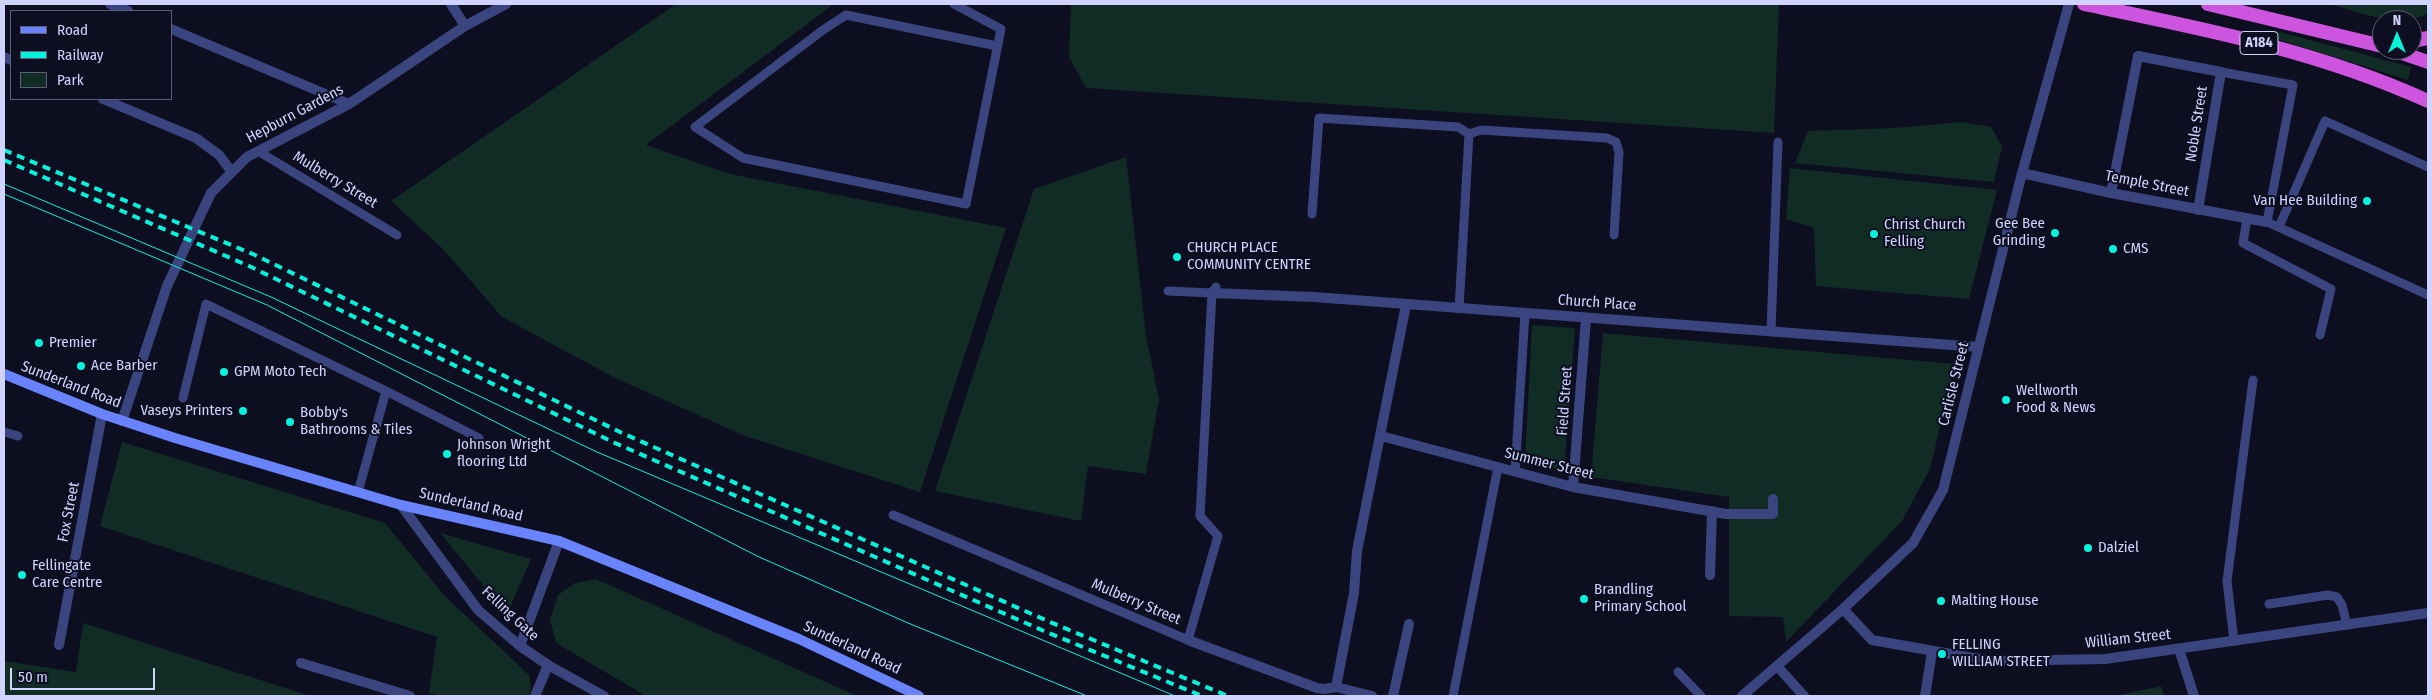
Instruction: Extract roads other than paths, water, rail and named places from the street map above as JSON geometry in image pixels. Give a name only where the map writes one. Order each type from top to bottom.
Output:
[{"type":"highway","name":"A184","points":[[2084,4],[2241,38],[2367,75],[2428,100]]},
{"type":"highway","name":"A184","points":[[2208,4],[2372,43]]},
{"type":"main road","name":"Sunderland Road","points":[[4,374],[122,421],[401,505],[559,541],[799,638],[919,696]]},
{"type":"street","points":[[110,4],[125,10]]},
{"type":"street","points":[[450,4],[465,26]]},
{"type":"street","name":"Hepburn Gardens","points":[[122,421],[167,286],[211,193],[246,157],[349,104],[465,26],[506,4]]},
{"type":"street","name":"Carlisle Street","points":[[1742,696],[1843,609],[1913,543],[1943,490],[2022,173],[2069,4]]},
{"type":"street","points":[[172,30],[349,104]]},
{"type":"street","points":[[2111,193],[2138,56],[2220,72]]},
{"type":"street","name":"Noble Street","points":[[2198,210],[2220,72]]},
{"type":"street","points":[[105,100],[196,138],[219,155],[232,172]]},
{"type":"street","name":"Temple Street","points":[[2022,173],[2111,193],[2268,222]]},
{"type":"street","name":"Church Place","points":[[1214,290],[1978,346]]},
{"type":"street","points":[[1336,687],[1354,593],[1357,551],[1406,305]]},
{"type":"street","name":"Field Street","points":[[1573,487],[1586,318]]},
{"type":"street","name":"Fox Street","points":[[59,645],[102,414]]},
{"type":"street","name":"Summer Street","points":[[1381,436],[1573,487],[1712,512],[1726,514],[1773,514],[1773,499]]},
{"type":"street","name":"Felling Gate","points":[[401,505],[478,610],[520,646],[548,665],[604,696]]},
{"type":"street","points":[[1710,575],[1712,512]]},
{"type":"street","points":[[520,646],[559,541]]},
{"type":"street","name":"William Street","points":[[1843,609],[1872,640],[1990,661],[2105,659],[2428,613]]},
{"type":"street","points":[[1393,696],[1409,624]]},
{"type":"street","name":"Mulberry Street","points":[[1188,640],[1317,688],[1336,687],[1372,696]]},
{"type":"street","points":[[2179,649],[2194,696]]},
{"type":"street","points":[[1925,696],[1932,652]]},
{"type":"street","points":[[301,663],[410,696]]},
{"type":"street","points":[[535,696],[548,665]]},
{"type":"street","points":[[1777,666],[1804,696]]},
{"type":"lane","points":[[954,4],[1000,29],[997,46],[966,204],[743,158],[695,127],[823,30],[846,15],[997,46]]},
{"type":"lane","points":[[2220,72],[2293,85],[2268,222],[2428,295]]},
{"type":"lane","points":[[1312,214],[1319,118],[1458,127],[1469,134]]},
{"type":"lane","points":[[2278,227],[2325,121],[2428,167]]},
{"type":"lane","points":[[1469,134],[1481,130],[1607,138],[1616,142],[1619,152],[1614,235]]},
{"type":"lane","points":[[1459,309],[1469,134]]},
{"type":"lane","points":[[1771,331],[1778,142]]},
{"type":"lane","name":"Mulberry Street","points":[[258,151],[397,235]]},
{"type":"lane","points":[[2247,218],[2243,243],[2331,289],[2320,335]]},
{"type":"lane","points":[[1168,291],[1214,290],[1200,516],[1218,536],[1188,640]]},
{"type":"lane","points":[[183,398],[206,304],[479,438]]},
{"type":"lane","points":[[1515,472],[1525,313]]},
{"type":"lane","points":[[2234,641],[2227,581],[2253,380]]},
{"type":"lane","points":[[358,492],[386,391]]},
{"type":"lane","points":[[4,432],[18,436]]},
{"type":"lane","points":[[1453,696],[1498,467]]},
{"type":"lane","name":"Mulberry Street","points":[[892,515],[1188,640]]},
{"type":"lane","points":[[2269,604],[2328,595],[2337,597],[2342,605],[2347,625]]},
{"type":"lane","points":[[1678,672],[1701,696]]},
{"type":"tram line","points":[[4,184],[271,297],[597,452],[1175,696]]},
{"type":"tram line","points":[[4,194],[267,305],[757,556],[908,623],[1087,696]]},
{"type":"railway","points":[[4,150],[255,255],[622,433],[1050,622],[1228,696]]},
{"type":"railway","points":[[4,160],[249,266],[615,443],[1044,631],[1202,696]]},
{"type":"place","name":"Van Hee Building","points":[[2367,201]]},
{"type":"place","name":"Gee Bee Grinding","points":[[2055,233]]},
{"type":"place","name":"Christ Church Felling","points":[[1874,234]]},
{"type":"place","name":"CMS","points":[[2113,249]]},
{"type":"place","name":"CHURCH PLACE COMMUNITY CENTRE","points":[[1177,257]]},
{"type":"place","name":"Premier","points":[[39,343]]},
{"type":"place","name":"Ace Barber","points":[[81,366]]},
{"type":"place","name":"GPM Moto Tech","points":[[224,372]]},
{"type":"place","name":"Wellworth Food & News","points":[[2006,400]]},
{"type":"place","name":"Vaseys Printers","points":[[243,411]]},
{"type":"place","name":"Bobby's Bathrooms & Tiles","points":[[290,422]]},
{"type":"place","name":"Johnson Wright flooring Ltd","points":[[447,454]]},
{"type":"place","name":"Dalziel","points":[[2088,548]]},
{"type":"place","name":"Fellingate Care Centre","points":[[22,575]]},
{"type":"place","name":"Brandling Primary School","points":[[1584,599]]},
{"type":"place","name":"Malting House","points":[[1941,601]]},
{"type":"place","name":"FELLING WILLIAM STREET","points":[[1942,654]]}]
